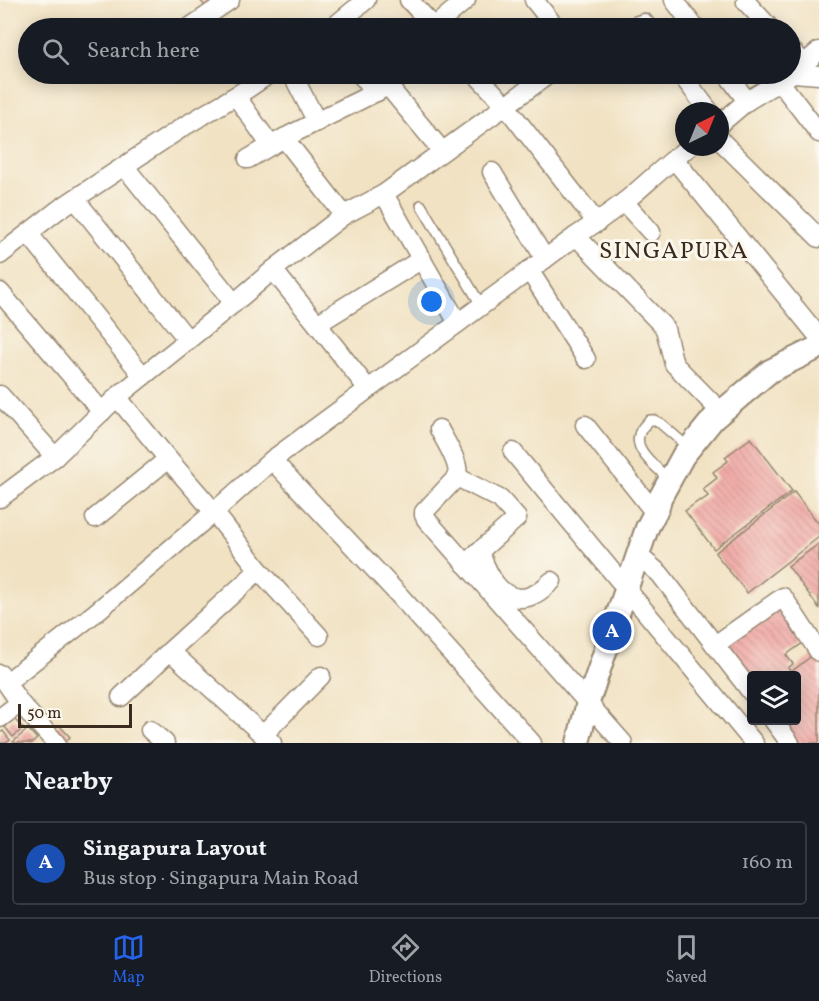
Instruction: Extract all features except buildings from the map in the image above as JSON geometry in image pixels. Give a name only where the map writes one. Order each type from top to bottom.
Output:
[{"type":"street","points":[[204,18],[230,0]]},
{"type":"street","points":[[344,18],[366,0]]},
{"type":"street","points":[[409,0],[425,18]]},
{"type":"street","points":[[445,18],[466,0]]},
{"type":"street","points":[[534,0],[548,18]]},
{"type":"street","points":[[674,0],[688,18]]},
{"type":"street","points":[[747,0],[749,7],[760,18]]},
{"type":"street","points":[[801,71],[819,51]]},
{"type":"street","points":[[801,79],[819,133]]},
{"type":"street","points":[[0,255],[58,210],[183,127],[254,84]]},
{"type":"street","points":[[297,84],[317,122]]},
{"type":"street","points":[[375,84],[442,151]]},
{"type":"street","points":[[248,159],[389,84]]},
{"type":"street","points":[[485,84],[505,105],[597,223]]},
{"type":"street","points":[[0,498],[55,457],[117,397],[273,270],[344,216],[384,194],[535,84]]},
{"type":"street","points":[[688,84],[701,102]]},
{"type":"street","points":[[734,84],[747,101]]},
{"type":"street","points":[[729,116],[747,101],[779,84]]},
{"type":"street","points":[[236,96],[344,216]]},
{"type":"street","points":[[729,149],[818,236]]},
{"type":"street","points":[[56,743],[20,703],[3,678],[87,620],[272,460],[481,305],[597,223],[678,156]]},
{"type":"street","points":[[578,743],[588,702],[647,528],[660,498],[684,456],[713,419],[770,371],[818,347],[674,159]]},
{"type":"street","points":[[125,166],[234,303]]},
{"type":"street","points":[[492,172],[545,259]]},
{"type":"street","points":[[384,194],[458,322]]},
{"type":"street","points":[[75,199],[188,340]]},
{"type":"street","points":[[624,202],[651,232]]},
{"type":"street","points":[[28,233],[143,376]]},
{"type":"street","points":[[576,236],[662,325],[674,364],[721,412]]},
{"type":"street","points":[[317,324],[422,260]]},
{"type":"street","points":[[273,270],[368,389]]},
{"type":"street","points":[[529,270],[586,359]]},
{"type":"street","points":[[0,292],[102,412]]},
{"type":"street","points":[[0,395],[55,457]]},
{"type":"street","points":[[117,397],[214,512],[259,570],[319,636]]},
{"type":"street","points":[[585,425],[655,513]]},
{"type":"street","points":[[439,429],[459,471],[457,477],[424,512],[424,515],[623,743]]},
{"type":"street","points":[[513,452],[754,743]]},
{"type":"street","points":[[94,518],[168,459]]},
{"type":"street","points":[[272,460],[398,594],[532,743]]},
{"type":"street","points":[[457,477],[500,499],[517,518],[465,564]]},
{"type":"street","points":[[479,551],[498,587],[513,597],[532,596],[552,581]]},
{"type":"street","points":[[638,555],[660,573],[747,687]]},
{"type":"street","points":[[121,697],[259,570]]},
{"type":"street","points":[[715,645],[783,597],[819,652]]},
{"type":"street","points":[[170,651],[267,739],[321,676]]},
{"type":"street","points":[[0,718],[20,703]]},
{"type":"street","points":[[777,725],[790,743]]},
{"type":"street","points":[[150,730],[165,743]]},
{"type":"lane","points":[[421,205],[481,305]]},
{"type":"lane","points":[[670,481],[639,447],[638,433],[646,423],[654,420],[690,448]]},
{"type":"place","name":"Singapura Layout","points":[[612,631]]},
{"type":"district","name":"SINGAPURA","points":[[674,250]]}]
